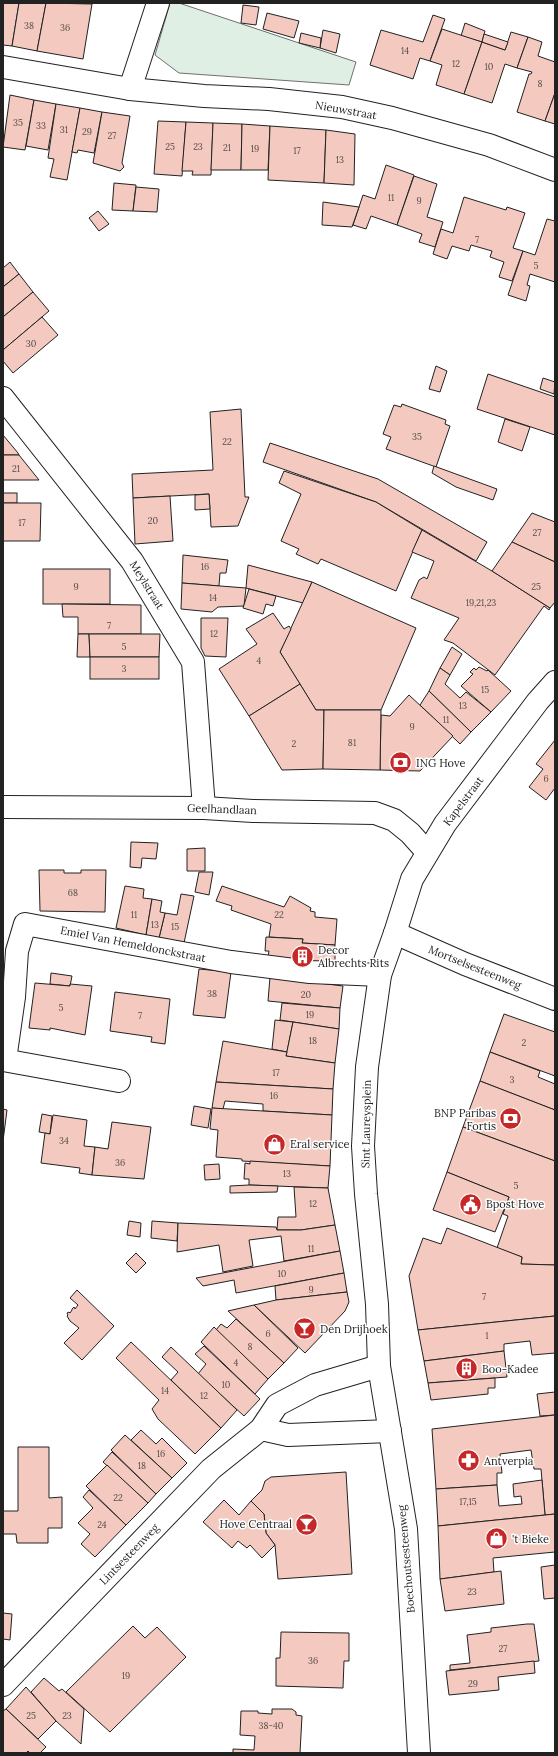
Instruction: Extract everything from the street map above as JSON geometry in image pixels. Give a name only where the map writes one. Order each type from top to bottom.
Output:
[{"type":"street","points":[[130,89],[158,3]]},
{"type":"street","name":"Nieuwstraat","points":[[3,67],[130,89],[204,96],[270,99],[342,107],[392,118],[489,145],[555,170]]},
{"type":"street","name":"Meylstraat","points":[[3,398],[132,561],[193,662],[204,808]]},
{"type":"street","name":"Kapelstraat","points":[[395,934],[412,879],[427,852],[466,796],[538,701],[555,682]]},
{"type":"street","name":"Geelhandlaan","points":[[3,807],[204,808],[253,811],[374,814],[394,820],[410,833],[427,852]]},
{"type":"street","name":"Emiel Van Hemeldonckstraat","points":[[119,1081],[4,1060],[14,997],[17,952],[25,924],[231,962],[310,972],[380,975]]},
{"type":"street","name":"Sint Laureysplein","points":[[379,1366],[377,1304],[363,1146],[367,1067],[380,975],[395,934]]},
{"type":"street","name":"Mortselsesteenweg","points":[[395,934],[465,964],[555,999]]},
{"type":"street","name":"Lintsesteenweg","points":[[3,1685],[211,1469],[261,1429],[277,1405],[315,1385],[379,1366]]},
{"type":"street","name":"Boechoutsesteenweg","points":[[379,1366],[406,1530],[419,1753]]},
{"type":"street","points":[[261,1429],[288,1435],[390,1430]]},
{"type":"green space","points":[[170,3],[179,3],[356,62],[349,85],[179,73],[155,55]]},
{"type":"building","points":[[3,3],[19,3],[12,46],[3,45]]},
{"type":"building","points":[[19,3],[46,3],[37,51],[12,46]]},
{"type":"building","points":[[46,3],[92,4],[83,59],[37,51]]},
{"type":"building","points":[[243,5],[259,7],[256,25],[241,23]]},
{"type":"building","points":[[267,13],[299,21],[294,38],[263,29]]},
{"type":"building","points":[[433,15],[445,19],[430,61],[420,58],[413,79],[370,65],[381,30],[423,42]]},
{"type":"building","points":[[465,23],[485,31],[482,42],[461,36]]},
{"type":"building","points":[[442,29],[482,42],[464,94],[436,85],[442,65],[430,61]]},
{"type":"building","points":[[323,30],[340,34],[336,53],[320,48]]},
{"type":"building","points":[[511,32],[528,37],[517,68],[505,64],[492,103],[464,94],[482,42],[505,50]]},
{"type":"building","points":[[301,33],[321,38],[320,48],[299,43]]},
{"type":"building","points":[[484,34],[508,42],[505,50],[482,42]]},
{"type":"building","points":[[528,37],[542,42],[538,56],[555,62],[555,93],[545,121],[517,112],[529,74],[532,72],[517,68]]},
{"type":"building","points":[[555,93],[555,124],[545,121]]},
{"type":"building","points":[[10,95],[34,100],[25,150],[3,147]]},
{"type":"building","points":[[34,100],[56,104],[48,150],[26,146]]},
{"type":"building","points":[[56,104],[80,108],[67,180],[50,177],[54,159],[48,158]]},
{"type":"building","points":[[80,108],[102,112],[94,153],[78,150],[77,153],[72,152]]},
{"type":"building","points":[[102,112],[130,116],[122,163],[124,167],[120,171],[93,163]]},
{"type":"building","points":[[158,121],[186,122],[182,176],[154,174]]},
{"type":"building","points":[[186,122],[213,123],[211,175],[192,175],[193,171],[182,171]]},
{"type":"building","points":[[213,123],[242,124],[241,170],[211,170]]},
{"type":"building","points":[[242,124],[270,126],[268,170],[241,170]]},
{"type":"building","points":[[270,126],[326,130],[324,183],[268,180]]},
{"type":"building","points":[[326,130],[355,134],[354,185],[324,183]]},
{"type":"building","points":[[386,165],[414,175],[397,225],[371,216],[366,229],[353,225],[363,195],[375,199]]},
{"type":"building","points":[[414,176],[437,184],[427,217],[443,222],[435,247],[419,242],[422,234],[397,225]]},
{"type":"building","points":[[114,183],[136,185],[133,211],[112,210]]},
{"type":"building","points":[[136,187],[159,189],[157,212],[133,211]]},
{"type":"building","points":[[464,197],[506,210],[507,207],[525,213],[513,248],[523,251],[512,281],[499,277],[504,262],[490,257],[492,251],[471,245],[469,251],[452,246],[447,259],[433,254],[441,229],[453,233]]},
{"type":"building","points":[[323,202],[359,207],[352,227],[322,225]]},
{"type":"building","points":[[98,211],[109,224],[99,231],[89,218]]},
{"type":"building","points":[[547,219],[555,221],[555,282],[530,274],[527,285],[530,286],[526,301],[508,295],[523,251],[535,255]]},
{"type":"building","points":[[10,262],[19,274],[3,287],[3,268]]},
{"type":"building","points":[[19,274],[33,292],[3,317],[3,287]]},
{"type":"building","points":[[33,292],[49,311],[3,350],[3,317]]},
{"type":"building","points":[[42,317],[58,335],[13,373],[3,361],[3,350]]},
{"type":"building","points":[[436,366],[447,371],[440,392],[429,389]]},
{"type":"building","points":[[488,374],[555,397],[555,435],[477,409]]},
{"type":"building","points":[[543,378],[555,382],[554,394],[540,389]]},
{"type":"building","points":[[402,404],[446,420],[445,424],[450,426],[436,467],[386,449],[391,437],[383,434],[394,405],[401,407]]},
{"type":"building","points":[[241,409],[245,497],[249,497],[238,526],[211,527],[209,494],[133,498],[132,474],[213,470],[210,412]]},
{"type":"building","points":[[505,419],[530,427],[522,451],[498,442]]},
{"type":"building","points":[[3,435],[18,453],[19,455],[3,455]]},
{"type":"building","points":[[270,443],[378,479],[487,542],[476,561],[376,502],[263,462]]},
{"type":"building","points":[[3,455],[19,455],[39,480],[3,480]]},
{"type":"building","points":[[434,466],[497,489],[493,500],[456,487],[432,473]]},
{"type":"building","points":[[284,471],[376,502],[422,530],[396,591],[321,559],[318,564],[296,554],[299,549],[281,541],[301,494],[279,483]]},
{"type":"building","points":[[3,493],[17,493],[17,503],[3,503]]},
{"type":"building","points":[[209,494],[210,509],[195,510],[195,495]]},
{"type":"building","points":[[170,496],[173,541],[135,544],[133,498]]},
{"type":"building","points":[[3,503],[41,503],[40,541],[3,541]]},
{"type":"building","points":[[532,513],[555,522],[555,562],[512,542]]},
{"type":"building","points":[[422,530],[492,571],[550,608],[549,610],[544,606],[495,675],[453,643],[444,640],[459,618],[411,598],[419,580],[424,577],[427,579],[434,561],[412,552]]},
{"type":"building","points":[[512,542],[555,562],[555,602],[550,608],[492,571]]},
{"type":"building","points":[[183,555],[228,560],[226,573],[220,573],[219,586],[182,583]]},
{"type":"building","points":[[248,565],[312,582],[303,603],[246,588]]},
{"type":"building","points":[[43,569],[110,569],[110,604],[43,604]]},
{"type":"building","points":[[312,582],[416,628],[381,710],[316,710],[280,652]]},
{"type":"building","points":[[182,583],[246,588],[244,606],[218,607],[212,612],[181,609]]},
{"type":"building","points":[[249,589],[276,596],[273,606],[266,604],[263,614],[243,608]]},
{"type":"building","points":[[62,604],[141,605],[141,634],[78,634],[78,617],[63,617]]},
{"type":"building","points":[[273,613],[284,629],[289,626],[291,629],[280,652],[300,684],[249,716],[219,669],[257,644],[246,629]]},
{"type":"building","points":[[201,618],[228,618],[226,657],[205,656],[201,648]]},
{"type":"building","points":[[78,634],[89,634],[90,657],[77,657]]},
{"type":"building","points":[[89,634],[160,634],[159,657],[90,657]]},
{"type":"building","points":[[452,647],[462,654],[450,675],[440,668]]},
{"type":"building","points":[[90,657],[159,657],[159,679],[90,679]]},
{"type":"building","points":[[479,667],[487,671],[488,670],[511,691],[491,712],[461,686],[473,674],[470,672],[474,668],[476,670]]},
{"type":"building","points":[[440,668],[450,675],[445,684],[460,698],[466,692],[491,712],[471,732],[429,691]]},
{"type":"building","points":[[300,684],[316,710],[324,710],[323,769],[282,770],[249,716]]},
{"type":"building","points":[[429,691],[471,732],[460,744],[420,705]]},
{"type":"building","points":[[409,695],[453,736],[420,771],[380,770],[381,715],[390,716]]},
{"type":"building","points":[[324,710],[381,710],[380,770],[323,769]]},
{"type":"building","points":[[555,740],[555,788],[546,800],[529,787],[543,769],[536,764]]},
{"type":"building","points":[[131,842],[158,843],[156,859],[142,858],[141,868],[130,867]]},
{"type":"building","points":[[205,848],[205,871],[187,871],[187,849]]},
{"type":"building","points":[[39,870],[64,870],[64,873],[81,873],[81,870],[106,870],[105,912],[40,911]]},
{"type":"building","points":[[199,872],[213,872],[209,895],[195,892]]},
{"type":"building","points":[[125,886],[144,889],[143,898],[152,899],[146,935],[116,928]]},
{"type":"building","points":[[222,886],[284,907],[290,896],[311,908],[310,911],[315,912],[315,917],[337,919],[335,945],[302,943],[303,939],[269,937],[271,924],[231,910],[232,906],[216,901]]},
{"type":"building","points":[[181,894],[194,896],[184,943],[159,938],[165,913],[177,915]]},
{"type":"building","points":[[152,899],[162,901],[160,912],[165,913],[159,938],[146,935]]},
{"type":"building","name":"Decor Albrechts Rits","points":[[266,937],[303,939],[302,943],[335,945],[335,967],[267,962],[269,951],[265,951]]},
{"type":"building","points":[[199,969],[231,972],[225,1018],[193,1015]]},
{"type":"building","points":[[51,973],[72,976],[70,986],[50,984]]},
{"type":"building","points":[[270,977],[343,986],[340,1008],[268,1001]]},
{"type":"building","points":[[35,983],[92,986],[85,1035],[50,1028],[50,1030],[29,1028]]},
{"type":"building","points":[[115,992],[170,999],[165,1044],[151,1042],[152,1037],[110,1031]]},
{"type":"building","points":[[282,1003],[340,1008],[339,1029],[280,1020]]},
{"type":"building","points":[[504,1014],[555,1032],[555,1076],[490,1052]]},
{"type":"building","points":[[275,1020],[293,1022],[287,1052],[272,1049]]},
{"type":"building","points":[[293,1022],[339,1029],[335,1063],[286,1056]]},
{"type":"building","points":[[223,1041],[287,1052],[286,1056],[335,1063],[333,1089],[216,1082]]},
{"type":"building","points":[[490,1052],[540,1071],[538,1077],[555,1084],[555,1110],[480,1081]]},
{"type":"building","name":"BNP Paribas Fortis","points":[[480,1081],[555,1110],[555,1161],[463,1127]]},
{"type":"building","points":[[216,1082],[333,1089],[332,1115],[263,1111],[263,1104],[225,1101],[223,1109],[212,1108]]},
{"type":"building","points":[[194,1106],[211,1109],[208,1128],[191,1125]]},
{"type":"building","name":"Eral service","points":[[212,1108],[332,1115],[330,1166],[242,1161],[242,1159],[216,1157],[218,1130],[210,1129]]},
{"type":"building","points":[[3,1109],[7,1110],[3,1141]]},
{"type":"building","points":[[42,1114],[52,1116],[50,1134],[39,1132]]},
{"type":"building","points":[[53,1115],[87,1120],[84,1146],[95,1147],[92,1175],[79,1173],[80,1168],[41,1163],[45,1133],[50,1134]]},
{"type":"building","points":[[112,1122],[151,1127],[144,1179],[92,1175],[95,1147],[108,1149]]},
{"type":"building","points":[[463,1127],[555,1161],[555,1265],[521,1264],[522,1257],[497,1248],[508,1216],[503,1214],[509,1197],[447,1172]]},
{"type":"building","points":[[250,1161],[330,1166],[328,1188],[249,1185],[249,1179],[244,1179],[245,1163],[250,1164]]},
{"type":"building","points":[[219,1164],[220,1179],[205,1180],[204,1165]]},
{"type":"building","name":"Bpost Hove","points":[[447,1172],[509,1197],[495,1232],[433,1210]]},
{"type":"building","points":[[230,1186],[278,1186],[277,1192],[230,1193]]},
{"type":"building","points":[[294,1187],[328,1188],[335,1225],[301,1230],[277,1230],[278,1217],[296,1217]]},
{"type":"building","points":[[129,1221],[141,1223],[140,1237],[127,1235]]},
{"type":"building","points":[[152,1221],[178,1223],[177,1241],[151,1238]]},
{"type":"building","points":[[178,1223],[276,1227],[277,1230],[301,1230],[335,1225],[340,1251],[284,1261],[281,1236],[249,1240],[253,1266],[223,1272],[219,1245],[177,1252]]},
{"type":"building","points":[[447,1228],[522,1257],[521,1264],[555,1265],[555,1316],[418,1330],[409,1276],[423,1238],[441,1244]]},
{"type":"building","points":[[340,1251],[344,1273],[236,1293],[234,1280],[203,1286],[196,1278]]},
{"type":"building","points":[[136,1253],[146,1263],[136,1273],[126,1263]]},
{"type":"building","points":[[344,1273],[347,1292],[276,1300],[275,1286]]},
{"type":"building","points":[[77,1290],[114,1326],[82,1360],[64,1343],[79,1328],[70,1321],[67,1316],[67,1313],[70,1313],[74,1307],[75,1309],[78,1305],[70,1298]]},
{"type":"building","name":"Den Drijhoek","points":[[347,1292],[349,1302],[345,1311],[305,1353],[254,1305],[276,1300]]},
{"type":"building","points":[[254,1305],[298,1348],[284,1363],[228,1311]]},
{"type":"building","points":[[555,1316],[555,1353],[532,1355],[530,1341],[504,1344],[504,1351],[424,1361],[418,1330]]},
{"type":"building","points":[[236,1319],[284,1363],[268,1379],[216,1330],[221,1324],[227,1328]]},
{"type":"building","points":[[214,1327],[268,1379],[255,1394],[201,1342]]},
{"type":"building","points":[[131,1342],[221,1428],[195,1454],[158,1419],[152,1409],[159,1400],[116,1358]]},
{"type":"building","points":[[204,1346],[260,1399],[244,1416],[198,1374],[206,1364],[195,1354]]},
{"type":"building","points":[[171,1347],[237,1410],[221,1428],[171,1380],[178,1372],[162,1357]]},
{"type":"building","name":"Boo-Kadee","points":[[504,1351],[507,1377],[428,1383],[424,1361]]},
{"type":"building","points":[[495,1378],[495,1388],[488,1388],[488,1394],[431,1400],[428,1383]]},
{"type":"building","points":[[555,1392],[555,1415],[540,1416],[537,1394]]},
{"type":"building","name":"Antverpia","points":[[555,1415],[555,1514],[545,1515],[541,1469],[534,1469],[531,1450],[500,1454],[502,1473],[497,1473],[497,1485],[436,1489],[432,1429]]},
{"type":"building","points":[[141,1430],[156,1444],[162,1438],[187,1463],[172,1478],[131,1440]]},
{"type":"building","points":[[125,1435],[172,1478],[156,1494],[111,1450]]},
{"type":"building","points":[[18,1447],[49,1447],[49,1498],[62,1497],[62,1528],[48,1528],[48,1543],[17,1543],[16,1534],[3,1534],[3,1511],[18,1511]]},
{"type":"building","points":[[112,1452],[156,1494],[148,1503],[103,1462]]},
{"type":"building","points":[[107,1465],[148,1503],[126,1525],[86,1486]]},
{"type":"building","name":"Hove Centraal","points":[[346,1472],[352,1574],[278,1579],[275,1545],[266,1533],[264,1514],[251,1501],[262,1490],[265,1481],[271,1477]]},
{"type":"building","points":[[542,1480],[545,1515],[438,1526],[436,1489],[497,1485],[499,1506],[522,1504],[521,1496],[514,1497],[513,1484]]},
{"type":"building","points":[[89,1490],[126,1525],[95,1557],[81,1544],[90,1534],[78,1523],[93,1508],[83,1497]]},
{"type":"building","points":[[224,1500],[239,1515],[251,1501],[264,1514],[266,1533],[275,1545],[262,1558],[250,1545],[247,1548],[238,1541],[232,1548],[203,1522]]},
{"type":"building","name":"'t Bieke","points":[[555,1514],[555,1552],[493,1558],[494,1572],[440,1579],[438,1526]]},
{"type":"building","points":[[555,1565],[555,1598],[544,1599],[541,1567]]},
{"type":"building","points":[[501,1571],[504,1604],[445,1611],[440,1579]]},
{"type":"building","points":[[3,1613],[12,1614],[10,1640],[3,1639]]},
{"type":"building","points":[[534,1624],[539,1661],[450,1670],[450,1665],[470,1663],[467,1635],[491,1632],[491,1628]]},
{"type":"building","points":[[133,1626],[145,1638],[157,1627],[186,1657],[110,1732],[66,1692]]},
{"type":"building","points":[[281,1632],[349,1633],[349,1661],[344,1661],[343,1688],[276,1686],[276,1658],[280,1658]]},
{"type":"building","points":[[534,1661],[535,1673],[498,1677],[499,1690],[449,1695],[446,1671]]},
{"type":"building","points":[[44,1678],[59,1691],[62,1689],[84,1709],[81,1744],[56,1721],[31,1692]]},
{"type":"building","points":[[26,1687],[56,1721],[38,1739],[6,1709]]},
{"type":"building","points":[[6,1709],[46,1747],[40,1753],[30,1753],[28,1751],[26,1753],[3,1753],[3,1711]]},
{"type":"building","points":[[272,1709],[292,1709],[296,1712],[296,1715],[302,1716],[300,1753],[233,1753],[233,1749],[254,1750],[255,1736],[240,1735],[241,1711],[258,1711],[258,1713],[272,1714]]},
{"type":"place","name":"ING Hove","points":[[401,763]]},
{"type":"place","name":"Decor Albrechts Rits","points":[[302,956]]},
{"type":"place","name":"BNP Paribas Fortis","points":[[511,1119]]},
{"type":"place","name":"Eral service","points":[[274,1144]]},
{"type":"place","name":"Bpost Hove","points":[[471,1204]]},
{"type":"place","name":"Den Drijhoek","points":[[304,1329]]},
{"type":"place","name":"Boo-Kadee","points":[[466,1369]]},
{"type":"place","name":"Antverpia","points":[[468,1461]]},
{"type":"place","name":"Hove Centraal","points":[[307,1524]]},
{"type":"place","name":"'t Bieke","points":[[497,1539]]}]
